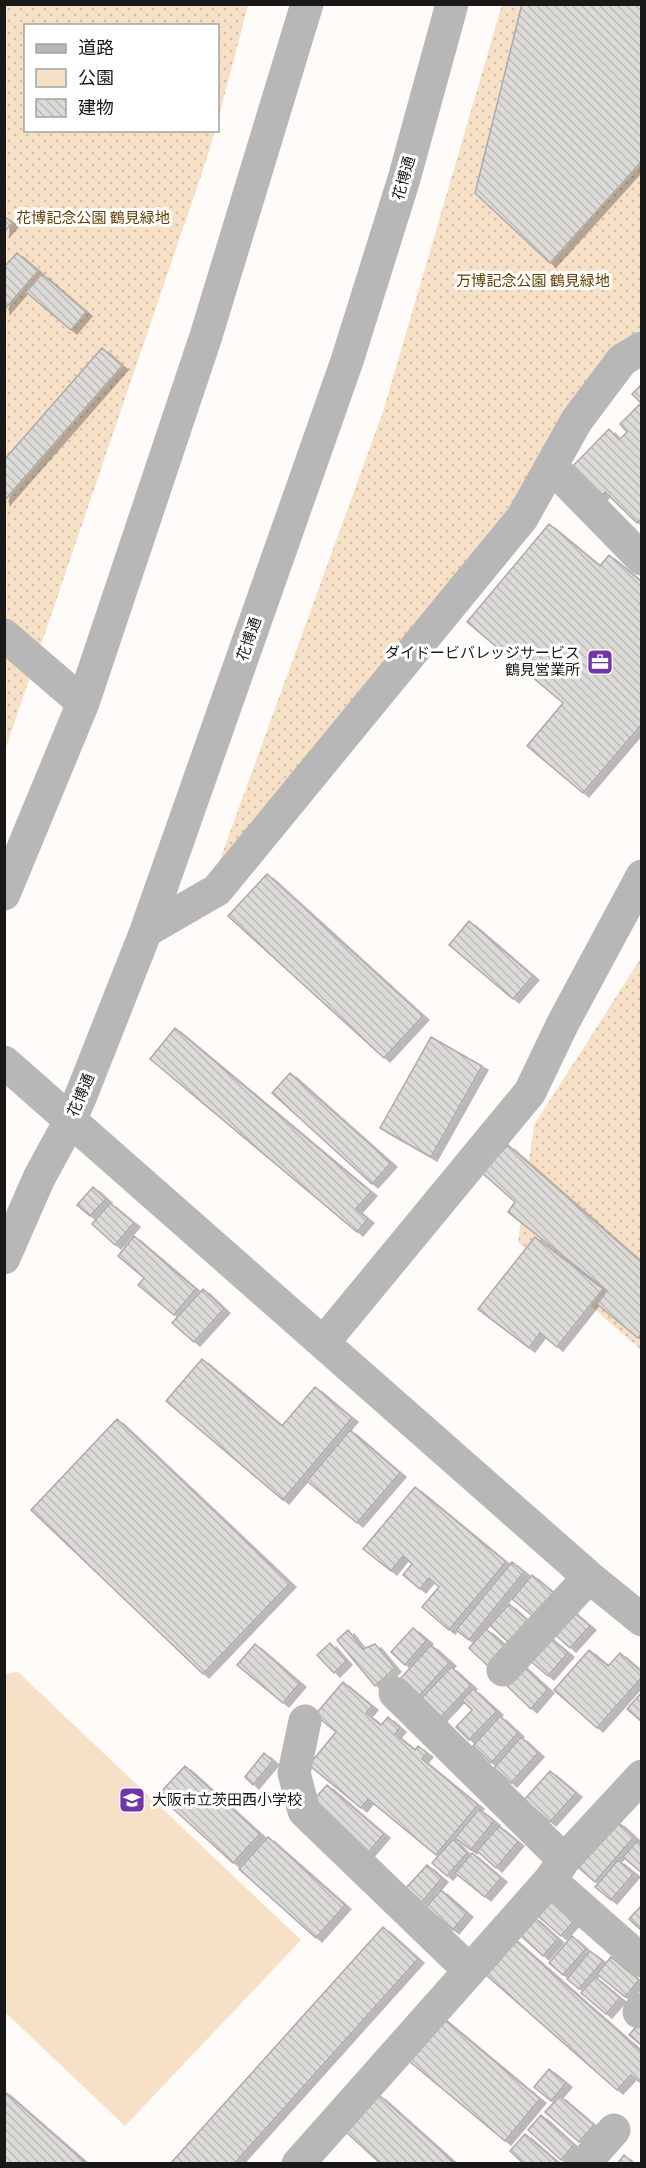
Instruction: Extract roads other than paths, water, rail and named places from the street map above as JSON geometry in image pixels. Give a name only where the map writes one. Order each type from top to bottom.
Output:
[{"type":"street","points":[[4,894],[83,703],[206,336],[307,4]]},
{"type":"street","name":"花博通","points":[[4,1258],[39,1178],[70,1120],[146,931],[347,361],[405,179],[452,4]]},
{"type":"street","points":[[146,931],[217,890],[522,518],[577,420],[622,360],[642,348]]},
{"type":"street","points":[[551,466],[642,559]]},
{"type":"street","points":[[4,635],[83,703]]},
{"type":"street","points":[[323,1343],[530,1092],[563,1023],[642,876]]},
{"type":"street","points":[[4,1062],[589,1577],[642,1620]]},
{"type":"street","points":[[503,1670],[589,1577]]},
{"type":"street","points":[[395,1693],[642,1961]]},
{"type":"street","points":[[305,1720],[294,1773],[304,1811],[470,1970]]},
{"type":"street","points":[[314,2158],[470,1970],[642,1776]]},
{"type":"street","points":[[584,2163],[614,2130]]},
{"type":"place","name":"ダイドービバレッジサービス 鶴見営業所","points":[[600,662]]},
{"type":"place","name":"大阪市立茨田西小学校","points":[[132,1800]]},
{"type":"park label","name":"花博記念公園 鶴見緑地","points":[[93,218]]},
{"type":"park label","name":"万博記念公園 鶴見緑地","points":[[533,281]]}]
